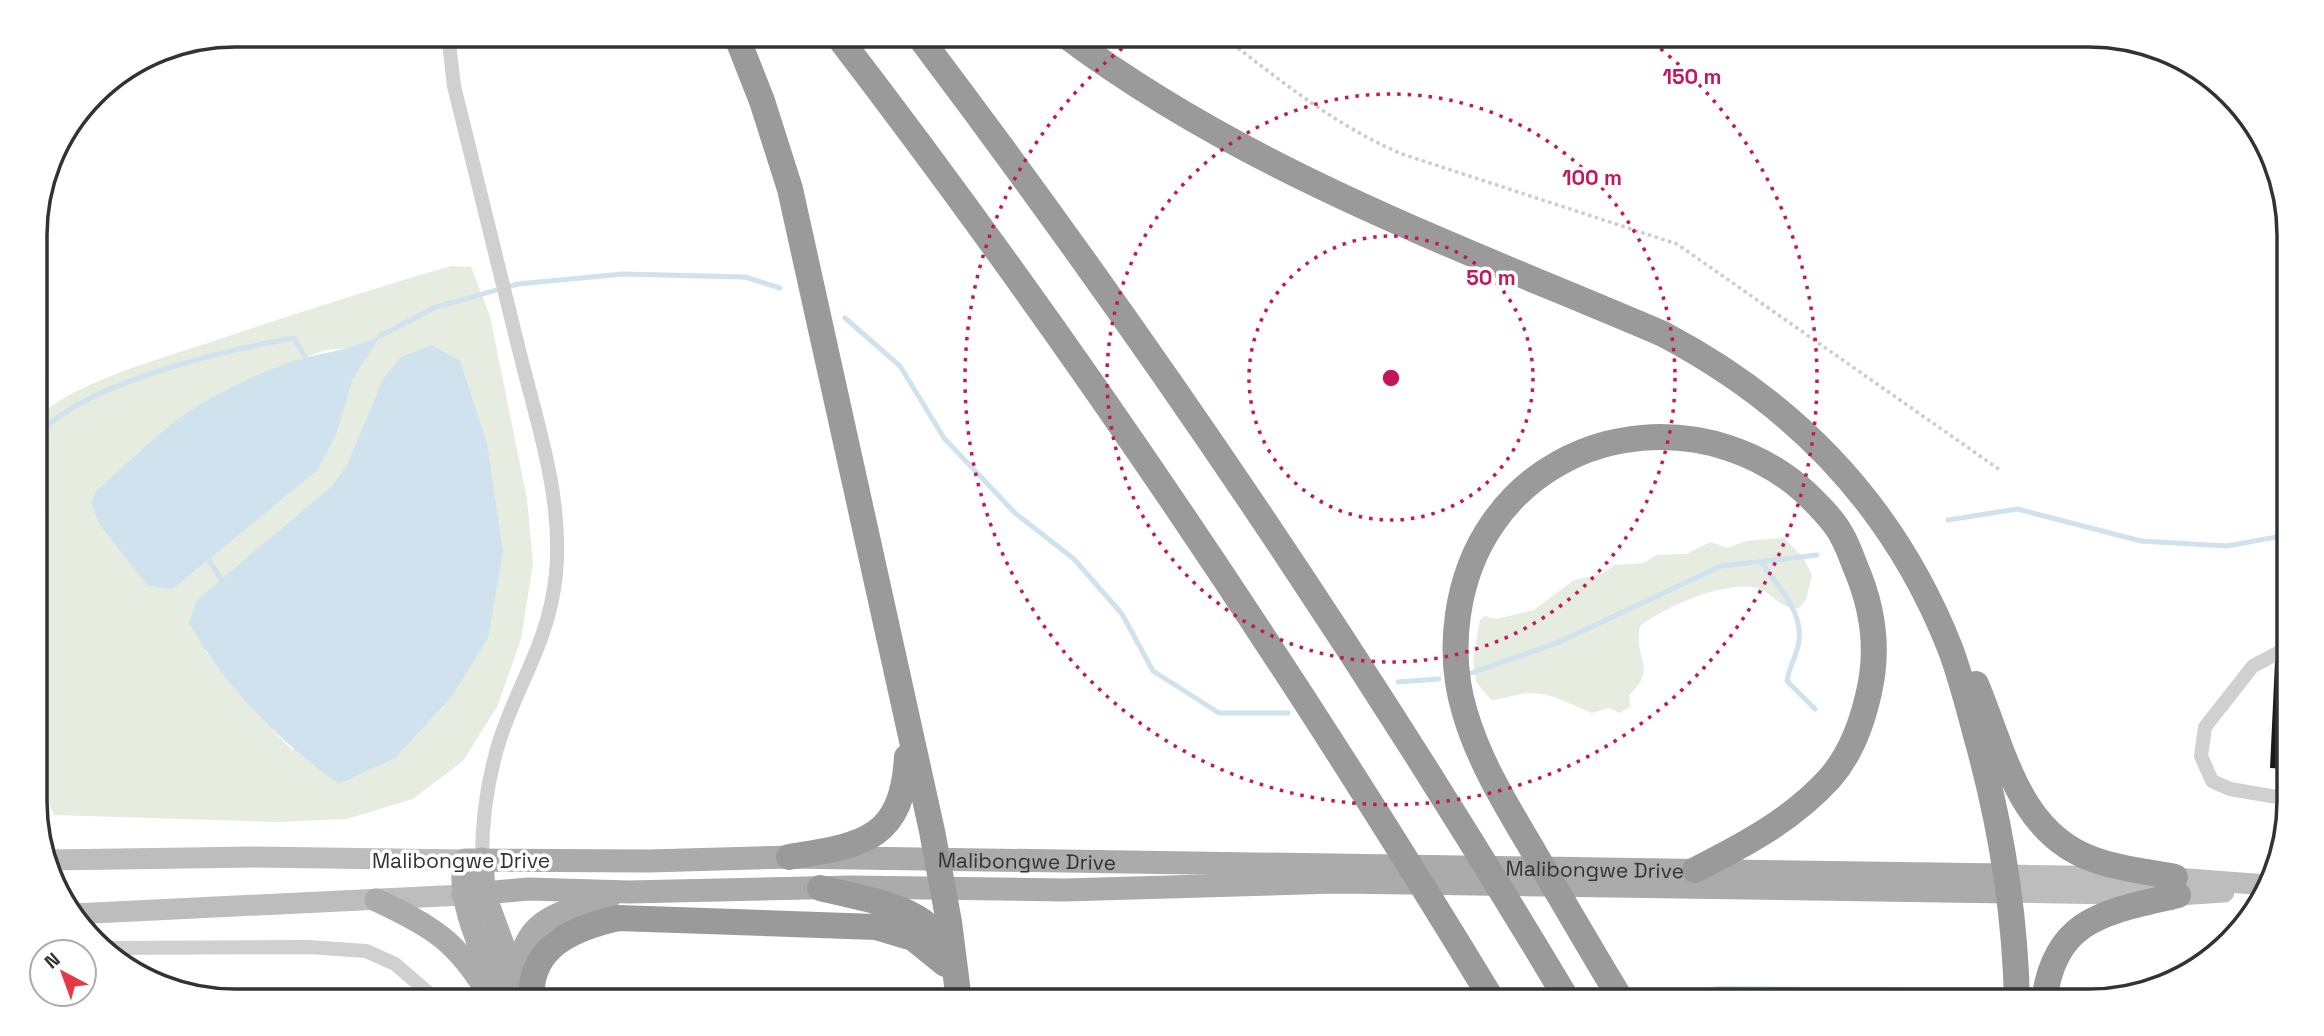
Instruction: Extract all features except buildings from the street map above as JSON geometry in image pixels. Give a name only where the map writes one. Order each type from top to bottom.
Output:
[{"type":"highway","points":[[741,48],[762,101],[789,189],[937,859],[956,989]]},
{"type":"highway","points":[[847,48],[1024,288],[1181,513],[1336,748],[1485,988]]},
{"type":"highway","points":[[927,48],[1099,282],[1254,505],[1412,747],[1560,988]]},
{"type":"highway","points":[[1083,48],[1163,102],[1264,161],[1321,189],[1663,334],[1734,374],[1796,423],[1858,489],[1898,545],[1950,648],[1975,681],[2020,795],[2050,834],[2096,860],[2176,886]]},
{"type":"highway","points":[[1614,988],[1485,769],[1464,711],[1459,688],[1457,622],[1467,573],[1482,542],[1503,509],[1521,490],[1576,453],[1600,444],[1651,436],[1688,437],[1724,445],[1756,458],[1788,477],[1819,506],[1841,533],[1866,591],[1875,639],[1873,677],[1864,714],[1850,750],[1831,777],[1795,813],[1695,870]]},
{"type":"highway","points":[[1950,648],[1987,775],[2004,853],[2015,938],[2017,988]]},
{"type":"highway","points":[[789,857],[851,847],[878,832],[893,813],[905,787],[909,731]]},
{"type":"highway","points":[[2047,988],[2051,966],[2064,942],[2076,930],[2103,914],[2176,886]]},
{"type":"highway","points":[[820,888],[883,904],[926,924],[934,933],[954,989]]},
{"type":"highway","points":[[524,989],[533,978],[538,963],[550,948],[583,926],[618,918],[876,927],[913,938],[946,964]]},
{"type":"main road","name":"Malibongwe Drive","points":[[58,860],[255,857],[649,861],[789,857],[937,859],[1330,873],[1567,876],[1899,890],[2007,883]]},
{"type":"main road","points":[[473,860],[462,872],[515,989]]},
{"type":"main road","name":"Malibongwe Drive","points":[[1567,876],[1695,870],[2007,883]]},
{"type":"main road","name":"Malibongwe Drive","points":[[85,913],[376,900],[528,889],[629,892],[942,887],[1065,890],[1330,873]]},
{"type":"main road","points":[[2007,883],[2256,887]]},
{"type":"main road","points":[[519,989],[522,949],[534,929],[545,919],[629,892]]},
{"type":"main road","points":[[376,900],[441,934],[466,960],[485,989]]},
{"type":"street","points":[[450,48],[454,86],[548,466],[557,549],[550,612],[535,660],[500,740],[482,832],[473,860]]},
{"type":"street","points":[[2277,653],[2253,666],[2224,699],[2205,727],[2201,756],[2211,781],[2230,789],[2277,797]]},
{"type":"street","points":[[119,948],[309,947],[366,951],[395,964],[424,989]]},
{"type":"path","points":[[1237,47],[1324,113],[1360,136],[1402,154],[1677,244],[2000,470]]},
{"type":"shaded area","points":[[451,266],[471,267],[490,316],[527,499],[533,564],[521,639],[497,707],[463,761],[413,799],[347,819],[277,822],[54,815],[47,799],[48,410],[71,394],[119,373],[301,312]],"holes":[[[379,337],[353,379],[337,433],[318,470],[173,589],[148,586],[128,557],[173,423],[228,389],[283,365],[326,350],[358,347]],[[348,463],[293,751],[246,702],[206,652],[198,600],[333,485]]]},
{"type":"shaded area","points":[[1784,538],[1803,557],[1812,575],[1806,600],[1799,608],[1786,606],[1759,589],[1739,587],[1693,598],[1651,619],[1640,626],[1644,670],[1642,677],[1629,695],[1630,707],[1619,713],[1610,708],[1591,713],[1537,693],[1491,700],[1476,682],[1473,659],[1480,620],[1485,616],[1496,619],[1534,610],[1574,580],[1602,574],[1615,565],[1644,563],[1656,555],[1686,554],[1711,542],[1727,548],[1746,541]]},
{"type":"water","points":[[380,336],[353,379],[337,433],[318,470],[173,589],[148,586],[100,525],[91,503],[96,491],[153,439],[212,398],[282,365]]},
{"type":"water","points":[[432,345],[460,361],[487,444],[503,552],[488,638],[452,696],[395,758],[339,784],[295,750],[255,712],[220,670],[189,623],[197,600],[333,485],[348,463],[383,379],[401,357]]},
{"type":"water","points":[[1717,986],[1950,988],[1706,988]]},
{"type":"waterway","points":[[380,336],[436,307],[518,284],[623,274],[745,277],[780,288]]},
{"type":"waterway","points":[[845,318],[900,366],[944,438],[1015,513],[1074,559],[1122,614],[1153,671],[1219,713],[1288,713]]},
{"type":"waterway","points":[[48,427],[84,401],[155,372],[194,361],[294,338],[305,357]]},
{"type":"waterway","points":[[1948,520],[2017,509],[2141,541],[2227,546],[2277,537]]},
{"type":"waterway","points":[[1471,673],[1557,643],[1721,566],[1817,555]]},
{"type":"waterway","points":[[209,560],[221,579]]},
{"type":"waterway","points":[[1761,562],[1787,598],[1797,619],[1798,645],[1787,681],[1815,709]]},
{"type":"waterway","points":[[1398,682],[1439,679]]}]
